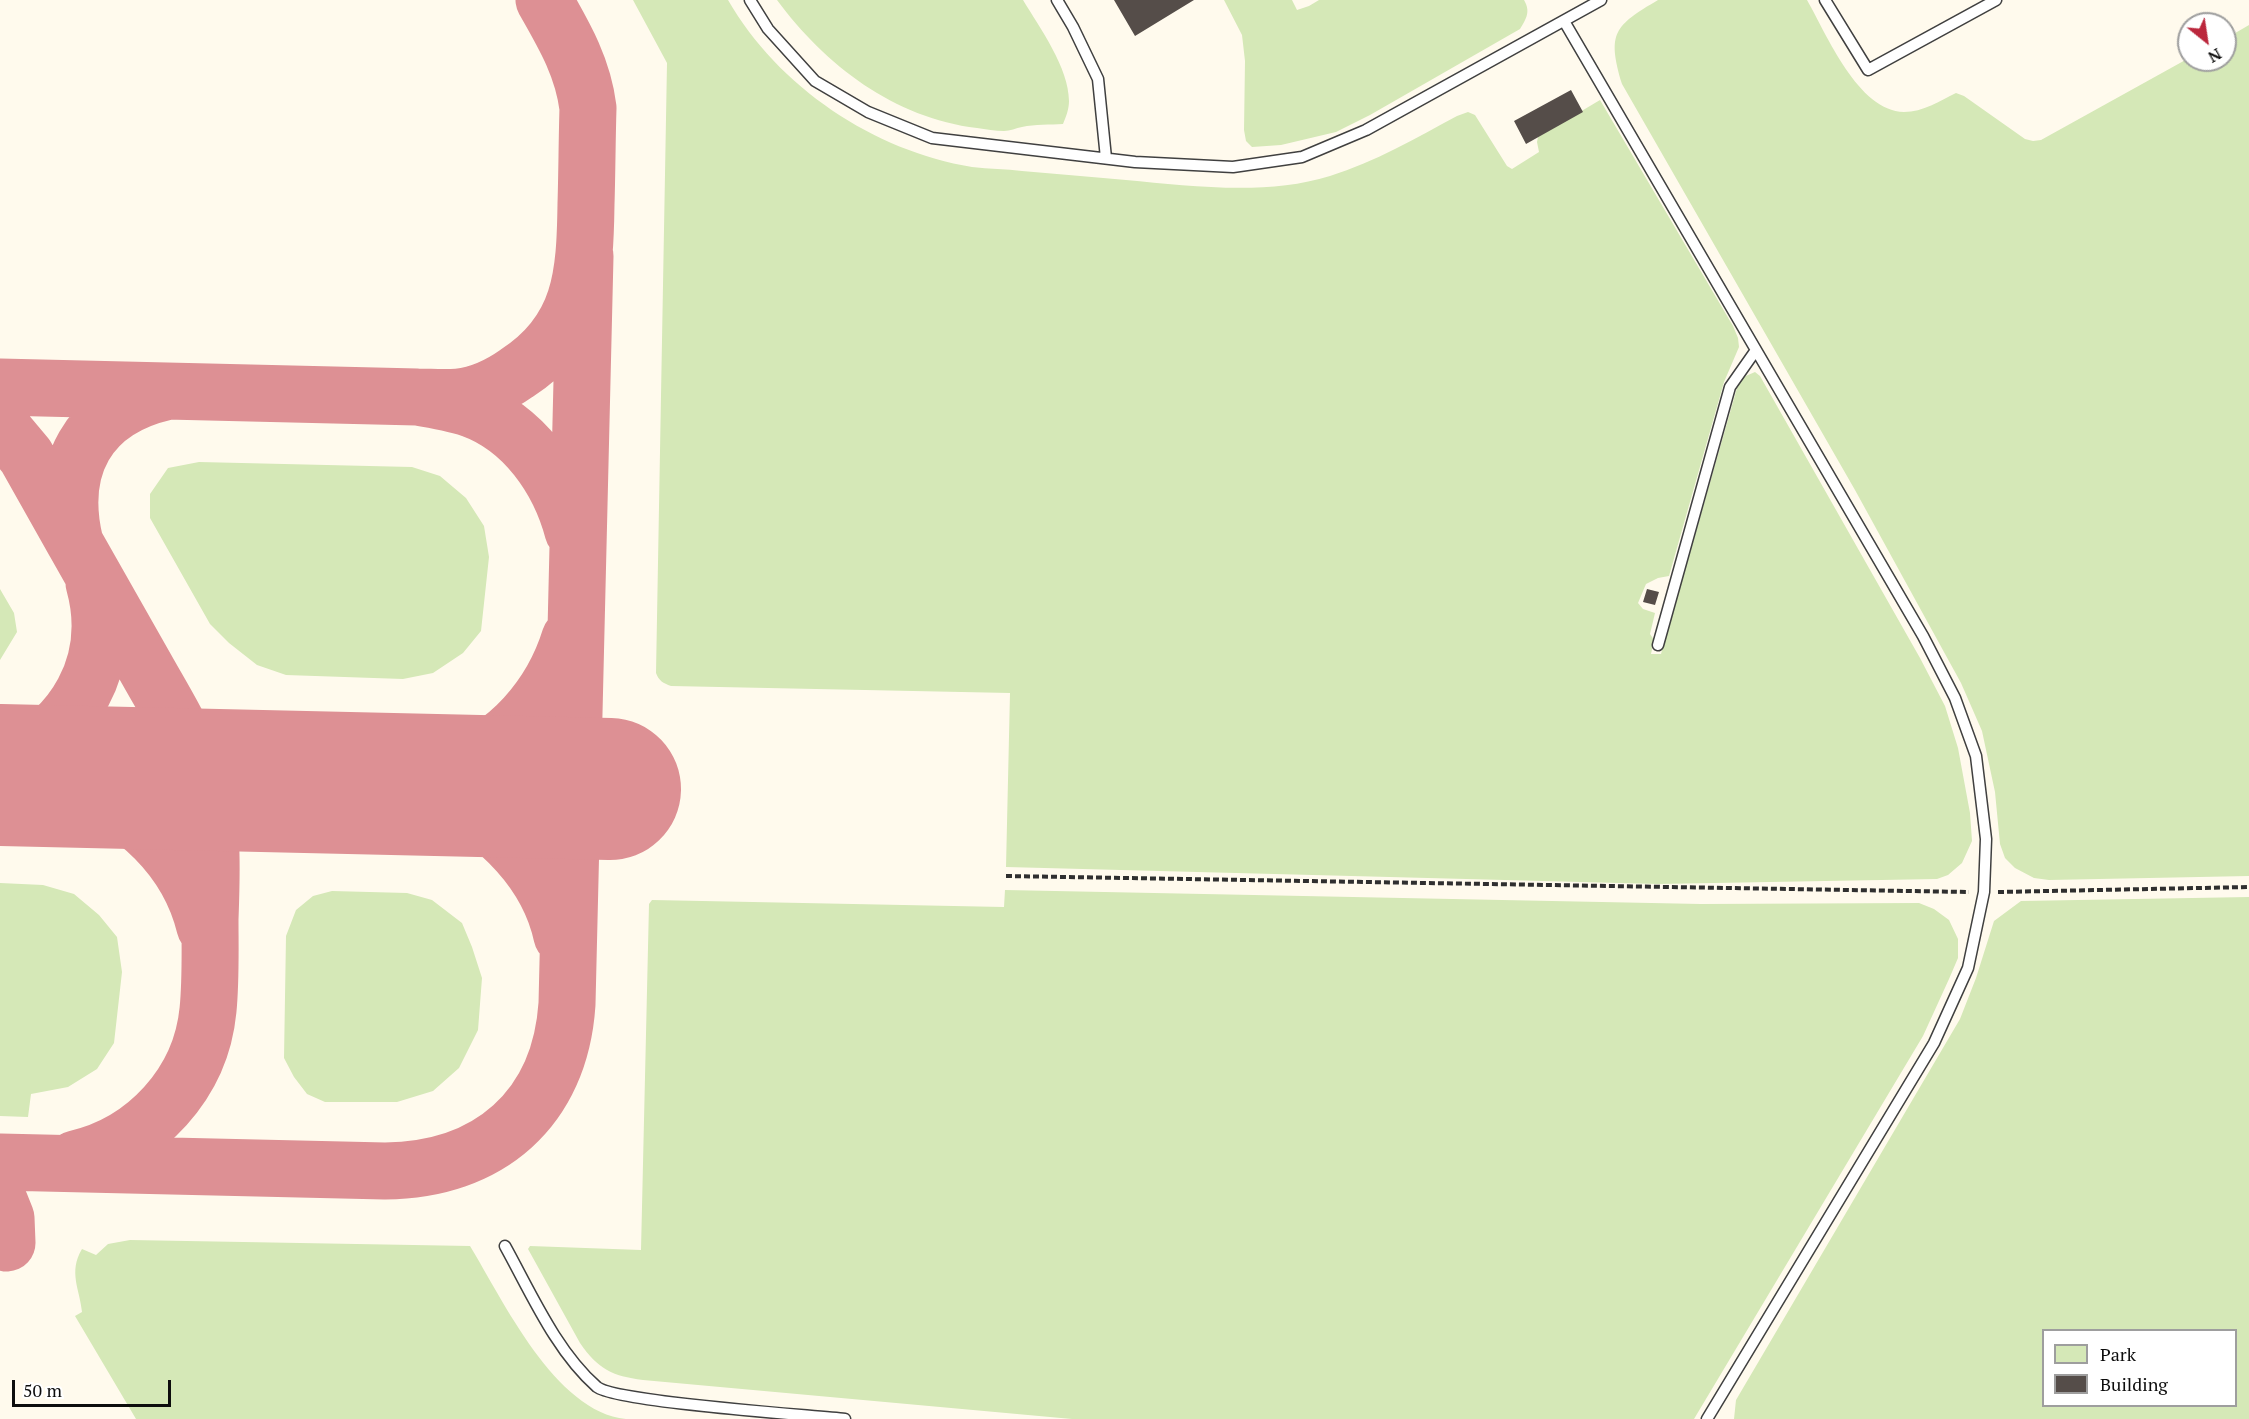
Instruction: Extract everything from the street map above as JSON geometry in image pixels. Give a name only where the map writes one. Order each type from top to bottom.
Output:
[{"type":"lane","points":[[750,0],[768,29],[815,81],[868,112],[932,138],[1107,158],[1233,167],[1302,157],[1366,130],[1601,0]]},
{"type":"lane","points":[[1058,0],[1098,80],[1107,158]]},
{"type":"lane","points":[[1825,0],[1868,69],[1996,0]]},
{"type":"lane","points":[[1564,21],[1923,636],[1955,698],[1976,756],[1986,839],[1984,892],[1968,968],[1934,1043],[1707,1419]]},
{"type":"lane","points":[[1658,645],[1730,387],[1756,350]]},
{"type":"lane","points":[[505,1246],[567,1356],[599,1389],[642,1399],[845,1419]]},
{"type":"path","points":[[1006,876],[1984,892],[2249,887]]},
{"type":"green space","points":[[633,0],[728,0],[773,61],[801,87],[832,110],[865,130],[900,146],[935,159],[978,168],[1203,187],[1280,186],[1306,182],[1347,170],[1379,157],[1468,112],[1475,115],[1507,166],[1512,169],[1539,152],[1538,137],[1600,100],[1733,326],[1739,347],[1724,382],[1669,576],[1646,584],[1638,603],[1643,609],[1655,613],[1650,634],[1654,640],[1651,654],[1661,654],[1737,388],[1741,378],[1755,372],[1760,376],[1945,706],[1958,748],[1970,813],[1972,841],[1962,863],[1948,875],[1937,879],[1658,884],[1006,867],[1010,693],[671,686],[664,683],[656,673],[667,63]]},
{"type":"green space","points":[[777,0],[1023,0],[1045,36],[1064,75],[1069,101],[1063,124],[1032,125],[997,131],[947,122],[917,113],[864,85],[839,66],[796,24]]},
{"type":"green space","points":[[1224,0],[1292,0],[1297,10],[1319,0],[1524,0],[1527,12],[1520,29],[1336,132],[1281,145],[1252,147],[1246,141],[1244,130],[1245,61],[1242,35]]},
{"type":"green space","points":[[1658,0],[1807,0],[1834,51],[1858,85],[1872,99],[1887,108],[1911,112],[1931,106],[1956,93],[1964,96],[2025,139],[2033,141],[2041,140],[2177,65],[2177,72],[2237,72],[2237,32],[2249,25],[2249,876],[2049,880],[2034,878],[2015,868],[2005,858],[2000,844],[1995,792],[1982,731],[1961,683],[1855,490],[1622,84],[1617,67],[1615,42],[1623,25]]},
{"type":"green space","points":[[199,462],[412,467],[440,476],[466,498],[484,526],[489,557],[481,631],[463,653],[433,673],[403,679],[286,675],[257,665],[229,643],[210,624],[150,518],[150,494],[168,468]]},
{"type":"green space","points":[[0,589],[14,613],[17,632],[0,660]]},
{"type":"green space","points":[[0,883],[43,885],[74,894],[99,915],[117,937],[122,972],[114,1043],[97,1069],[68,1087],[31,1094],[28,1117],[0,1116]]},
{"type":"green space","points":[[1005,890],[1701,904],[1919,903],[1934,909],[1949,920],[1958,939],[1958,958],[1923,1036],[1694,1419],[1072,1419],[643,1380],[614,1373],[593,1359],[580,1343],[528,1249],[530,1246],[641,1250],[649,904],[652,900],[1004,907]]},
{"type":"green space","points":[[332,891],[407,893],[432,900],[462,923],[482,978],[478,1030],[459,1068],[433,1091],[397,1102],[325,1102],[307,1094],[294,1077],[284,1058],[286,936],[296,910],[313,896]]},
{"type":"green space","points":[[2249,897],[2249,1419],[1734,1419],[1736,1400],[1960,1019],[1994,921],[2021,901]]},
{"type":"green space","points":[[130,1240],[470,1246],[515,1323],[554,1375],[576,1397],[600,1412],[626,1419],[136,1419],[75,1316],[82,1312],[75,1273],[82,1249],[96,1255],[108,1244]]},
{"type":"building","points":[[1114,0],[1194,0],[1135,36]]},
{"type":"building","points":[[1571,90],[1583,112],[1526,144],[1514,121]]},
{"type":"building","points":[[1647,589],[1659,592],[1655,605],[1643,602]]},
{"type":"taxiway","points":[[544,0],[577,65],[588,108],[584,254],[576,299],[555,339],[539,357],[510,377],[489,389],[466,396],[417,397],[471,409],[490,418],[523,442],[549,475],[559,493],[573,531]]},
{"type":"taxiway","points":[[0,1162],[385,1171],[422,1168],[456,1159],[486,1145],[512,1126],[534,1103],[550,1074],[561,1041],[567,1004],[585,256]]},
{"type":"taxiway","points":[[0,387],[417,397]]},
{"type":"taxiway","points":[[0,425],[26,456],[75,543],[70,516],[70,490],[75,467],[84,446],[98,428],[116,413],[138,401],[165,392]]},
{"type":"taxiway","points":[[75,543],[180,729],[191,754],[206,805],[211,861],[208,1010],[203,1037],[194,1062],[182,1085],[166,1106],[146,1124],[125,1139],[101,1151],[75,1159]]},
{"type":"taxiway","points":[[0,762],[26,750],[49,734],[69,714],[83,692],[94,667],[99,640],[99,612],[94,583]]},
{"type":"taxiway","points":[[562,936],[546,891],[533,871],[518,852],[482,820],[431,793],[411,788],[359,783],[449,766],[490,747],[525,717],[539,699],[552,680],[570,638]]},
{"type":"taxiway","points":[[0,780],[44,782],[69,787],[115,807],[136,822],[172,858],[186,880],[205,927]]},
{"type":"taxiway","points":[[0,1203],[6,1218],[7,1243]]},
{"type":"runway","points":[[0,775],[610,789]]}]
